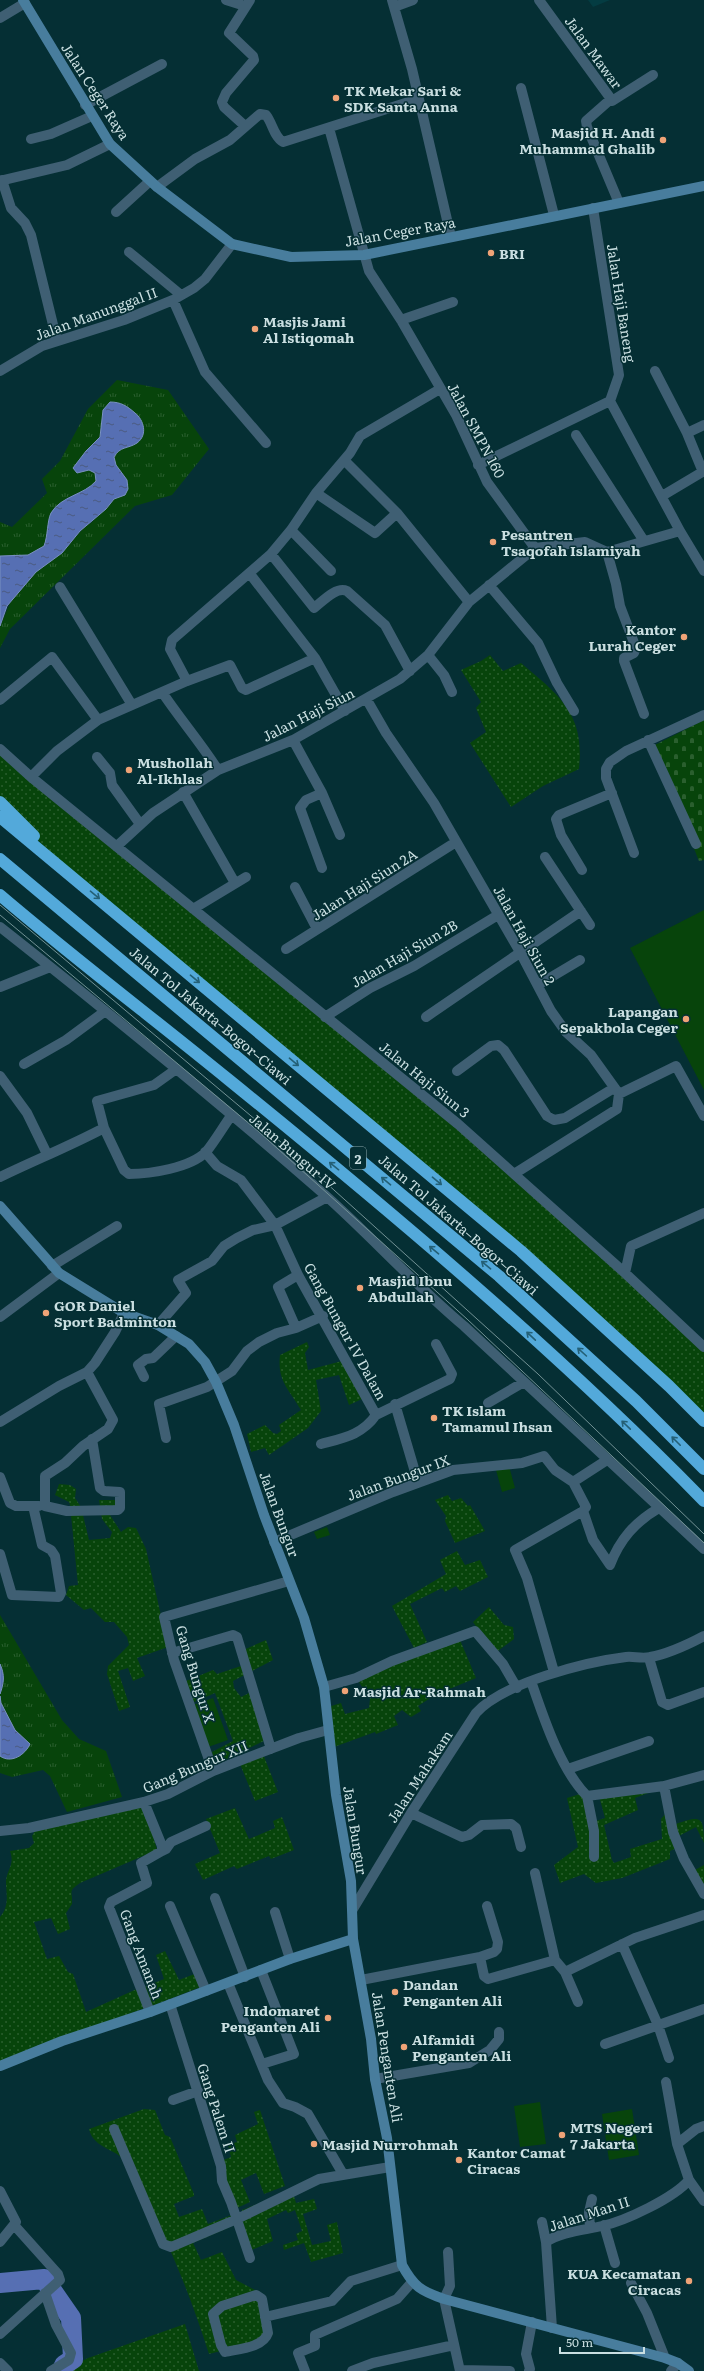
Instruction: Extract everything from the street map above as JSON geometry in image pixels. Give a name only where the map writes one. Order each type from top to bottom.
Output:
[{"type":"highway","points":[[0,802],[76,879]]},
{"type":"highway","name":"Jalan Tol Jakarta–Bogor–Ciawi","points":[[0,817],[521,1251],[669,1386],[704,1421]]},
{"type":"highway","name":"Jalan Tol Jakarta–Bogor–Ciawi","points":[[0,859],[499,1276],[636,1401],[704,1469]]},
{"type":"highway","points":[[0,895],[58,945],[246,1094],[481,1290],[620,1418],[704,1501]]},
{"type":"street","points":[[226,0],[248,3],[229,33],[253,56],[254,60],[226,93],[222,102],[224,107],[246,126]]},
{"type":"street","points":[[413,0],[393,3],[412,69],[451,237]]},
{"type":"street","name":"Jalan Mawar","points":[[539,0],[612,101],[590,116],[586,121],[587,127],[619,203]]},
{"type":"street","points":[[0,18],[24,1]]},
{"type":"street","name":"Jalan Ceger Raya","points":[[24,1],[85,105],[110,144],[153,184],[232,244],[291,257],[364,255],[554,215],[704,186]]},
{"type":"street","points":[[85,105],[162,64]]},
{"type":"street","points":[[612,101],[653,75]]},
{"type":"street","points":[[520,88],[554,215]]},
{"type":"street","points":[[116,212],[153,184],[230,140],[260,114],[266,114],[278,138],[283,142],[418,99]]},
{"type":"street","points":[[31,139],[51,134],[92,116]]},
{"type":"street","name":"Jalan SMPN 160","points":[[329,128],[369,271],[376,285],[401,320],[440,390],[456,415],[487,482],[535,548]]},
{"type":"street","points":[[57,341],[31,235],[25,223],[11,208],[1,181],[67,165],[110,144]]},
{"type":"street","name":"Jalan Haji Baneng","points":[[593,208],[619,375],[610,401]]},
{"type":"street","name":"Jalan Manunggal II","points":[[0,371],[42,346],[124,320],[177,297],[205,279],[232,244]]},
{"type":"street","points":[[129,252],[177,297],[205,372],[266,443]]},
{"type":"street","points":[[401,320],[453,302]]},
{"type":"street","points":[[655,371],[703,471],[662,496]]},
{"type":"street","points":[[187,681],[170,649],[172,640],[250,574],[271,554],[291,530],[316,493],[344,460],[360,436],[440,390]]},
{"type":"street","points":[[478,465],[610,401],[680,531],[704,571]]},
{"type":"street","points":[[686,434],[704,425]]},
{"type":"street","points":[[576,435],[644,541]]},
{"type":"street","points":[[344,460],[397,513],[469,602]]},
{"type":"street","points":[[316,493],[375,533],[397,513]]},
{"type":"street","points":[[291,530],[331,571]]},
{"type":"street","points":[[535,548],[586,542],[606,552],[680,531]]},
{"type":"street","name":"Jalan Haji Siun","points":[[117,846],[140,824],[183,792],[218,770],[293,740],[367,700],[410,671],[428,655],[456,616],[469,602],[535,548]]},
{"type":"street","points":[[606,552],[616,584],[620,606],[636,648],[634,653],[624,658],[624,661],[644,714]]},
{"type":"street","points":[[271,554],[314,608],[330,595],[340,590],[346,591],[385,625],[410,671]]},
{"type":"street","points":[[250,574],[314,658],[345,711]]},
{"type":"street","points":[[489,585],[538,642],[560,689],[574,711]]},
{"type":"street","points":[[60,587],[132,705]]},
{"type":"street","points":[[428,655],[444,676],[452,692]]},
{"type":"street","points":[[0,700],[52,657],[98,720]]},
{"type":"street","points":[[31,777],[57,750],[98,720],[187,681],[230,665],[242,688],[246,690],[314,658]]},
{"type":"street","points":[[162,692],[176,713],[198,739],[218,770]]},
{"type":"street","name":"Jalan Haji Siun 2","points":[[367,700],[386,733],[434,802],[552,1011],[566,1032],[591,1055],[617,1091]]},
{"type":"street","points":[[634,853],[606,773],[610,762],[648,740],[674,731],[704,715]]},
{"type":"street","points":[[293,740],[322,793],[340,835]]},
{"type":"street","points":[[648,740],[696,844]]},
{"type":"street","points":[[0,749],[31,777],[117,846]]},
{"type":"street","points":[[97,757],[110,773],[112,785],[140,824]]},
{"type":"street","points":[[183,792],[235,883]]},
{"type":"street","points":[[322,793],[306,800],[300,808],[322,868]]},
{"type":"street","points":[[582,870],[561,835],[556,819],[559,815],[612,793]]},
{"type":"street","name":"Jalan Haji Siun 2A","points":[[286,949],[456,842]]},
{"type":"street","name":"Jalan Haji Siun 3","points":[[117,846],[458,1124],[625,1273],[704,1347]]},
{"type":"street","points":[[545,857],[590,925]]},
{"type":"street","points":[[193,909],[246,877]]},
{"type":"street","points":[[295,887],[317,929]]},
{"type":"street","points":[[426,1017],[581,911]]},
{"type":"street","name":"Jalan Haji Siun 2B","points":[[325,1017],[370,988],[414,966],[498,915]]},
{"type":"street","points":[[0,927],[231,1116]]},
{"type":"street","points":[[538,985],[580,960]]},
{"type":"street","points":[[0,987],[50,967]]},
{"type":"street","points":[[24,1064],[66,1040],[104,1012]]},
{"type":"street","points":[[457,1071],[491,1046],[498,1045],[504,1050],[547,1116],[554,1120],[564,1118],[617,1091],[676,1066],[704,1116]]},
{"type":"street","points":[[0,1177],[47,1154],[70,1146],[104,1128],[97,1101],[154,1086],[175,1070]]},
{"type":"street","points":[[0,1076],[27,1113],[47,1154]]},
{"type":"street","points":[[514,1174],[617,1109],[617,1091]]},
{"type":"street","name":"Jalan Bungur IV","points":[[104,1128],[124,1170],[129,1174],[174,1168],[189,1162],[205,1152],[231,1116],[327,1197],[432,1300],[464,1326],[704,1550]]},
{"type":"street","name":"Gang Bungur IV Dalam","points":[[205,1152],[216,1166],[241,1180],[275,1225],[298,1275],[376,1415],[395,1404],[452,1377],[436,1344]]},
{"type":"street","points":[[158,1325],[186,1293],[178,1280],[212,1261],[224,1246],[237,1238],[253,1230],[275,1225],[327,1197]]},
{"type":"street","name":"Jalan Bungur","points":[[0,1206],[55,1270],[124,1313],[158,1325],[189,1344],[200,1356],[216,1382],[234,1425],[274,1542],[304,1618],[324,1687],[328,1730],[353,1909],[353,1939]]},
{"type":"street","points":[[625,1273],[631,1246],[704,1214]]},
{"type":"street","points":[[0,1317],[55,1270],[116,1226]]},
{"type":"street","points":[[296,1328],[278,1287],[298,1275]]},
{"type":"street","points":[[0,1422],[59,1386],[87,1372],[95,1363],[115,1332],[124,1313]]},
{"type":"street","points":[[166,1438],[159,1404],[216,1382],[232,1371],[247,1351],[259,1342],[277,1333],[296,1328],[322,1316]]},
{"type":"street","points":[[144,1377],[138,1365],[146,1359],[153,1358],[176,1336]]},
{"type":"street","points":[[45,1506],[45,1476],[65,1463],[73,1453],[108,1429],[113,1420],[87,1372]]},
{"type":"street","points":[[488,1403],[524,1382]]},
{"type":"street","points":[[395,1404],[418,1482]]},
{"type":"street","points":[[321,1444],[354,1434],[369,1425],[376,1415]]},
{"type":"street","points":[[0,1477],[4,1502],[14,1505],[45,1506],[67,1511],[118,1510],[120,1508],[120,1492],[104,1491],[100,1488],[92,1439]]},
{"type":"street","name":"Jalan Bungur IX","points":[[274,1542],[418,1482],[453,1470],[522,1463],[544,1456],[555,1470],[573,1482]]},
{"type":"street","points":[[554,1672],[527,1578],[515,1550],[582,1511],[586,1507],[573,1482],[607,1460]]},
{"type":"street","points":[[0,1554],[12,1596],[57,1598],[60,1596],[57,1559],[51,1550],[42,1545],[33,1506]]},
{"type":"street","points":[[582,1511],[593,1540],[610,1565],[623,1539],[640,1519],[659,1508]]},
{"type":"street","name":"Gang Bungur X","points":[[212,1771],[172,1653],[164,1617],[289,1581]]},
{"type":"street","points":[[324,1687],[356,1678],[392,1661],[475,1631],[503,1664],[517,1688]]},
{"type":"street","points":[[172,1653],[233,1635],[237,1637],[271,1749]]},
{"type":"street","points":[[704,1636],[649,1658],[662,1702],[668,1705],[704,1692]]},
{"type":"street","name":"Jalan Mahakam","points":[[353,1909],[411,1813],[476,1713],[485,1705],[531,1681],[554,1672],[627,1657],[649,1658]]},
{"type":"street","points":[[531,1681],[546,1726],[568,1769],[587,1796],[594,1831],[594,1857]]},
{"type":"street","name":"Gang Bungur XII","points":[[0,1831],[29,1828],[144,1802],[168,1794],[212,1771],[328,1730]]},
{"type":"street","points":[[568,1769],[649,1740]]},
{"type":"street","points":[[587,1796],[664,1786],[704,1775]]},
{"type":"street","points":[[664,1786],[673,1832],[684,1859],[704,1894]]},
{"type":"street","points":[[144,1802],[162,1846],[162,1851],[166,1849],[171,1842],[206,1826]]},
{"type":"street","points":[[411,1813],[462,1836],[469,1835],[482,1825],[511,1824],[516,1828],[521,1847]]},
{"type":"street","name":"Gang Amanah","points":[[150,2012],[109,1904],[147,1883],[141,1863],[162,1851]]},
{"type":"street","points":[[535,1873],[555,1960],[565,1972],[578,2002]]},
{"type":"street","points":[[215,1898],[245,1977]]},
{"type":"street","points":[[170,1906],[206,1991]]},
{"type":"street","points":[[361,1980],[423,1969],[494,1952],[497,1949],[498,1942],[487,1906]]},
{"type":"street","points":[[275,1912],[290,1959]]},
{"type":"street","points":[[565,1972],[622,1944],[704,1915]]},
{"type":"street","points":[[0,2066],[62,2041],[150,2012],[290,1959],[353,1939]]},
{"type":"street","name":"Jalan Penganten Ali","points":[[353,1939],[371,2039],[375,2079],[387,2138],[402,2266],[412,2282],[426,2292],[444,2299],[665,2358],[678,2363],[690,2371]]},
{"type":"street","points":[[622,1944],[658,2025],[669,2058]]},
{"type":"street","points":[[480,1956],[484,1976],[488,1979],[555,1960]]},
{"type":"street","points":[[261,1970],[294,2054],[262,2064]]},
{"type":"street","points":[[228,1983],[268,2080],[283,2103],[308,2114],[343,2174]]},
{"type":"street","name":"Gang Palem II","points":[[170,2004],[221,2166],[222,2182],[237,2219],[250,2258]]},
{"type":"street","points":[[605,2044],[704,2009]]},
{"type":"street","points":[[375,2079],[469,2063],[490,2050],[499,2039],[499,2032]]},
{"type":"street","points":[[666,2082],[677,2144],[689,2180],[704,2201]]},
{"type":"street","points":[[173,2100],[198,2091]]},
{"type":"street","points":[[677,2144],[696,2129],[704,2126]]},
{"type":"street","points":[[114,2129],[163,2244],[166,2247],[171,2247],[237,2219],[319,2179],[390,2167]]},
{"type":"street","name":"Jalan Man II","points":[[552,2328],[546,2242],[590,2228],[604,2226],[661,2201],[684,2186],[689,2180]]},
{"type":"street","points":[[0,2191],[15,2216],[16,2222],[0,2242]]},
{"type":"street","points":[[590,2228],[589,2212],[592,2198]]},
{"type":"street","points":[[542,2222],[546,2242]]},
{"type":"street","points":[[0,2334],[60,2277],[14,2226]]},
{"type":"street","points":[[604,2226],[615,2263]]},
{"type":"street","points":[[448,2252],[450,2286],[444,2299],[460,2370],[510,2371]]},
{"type":"street","points":[[266,2317],[332,2301],[351,2281],[402,2266]]},
{"type":"street","points":[[305,2371],[298,2353],[315,2346],[315,2335],[397,2300],[406,2292],[412,2282]]},
{"type":"street","points":[[631,2282],[647,2313],[665,2358]]},
{"type":"street","points":[[48,2290],[56,2324],[71,2353],[69,2360],[51,2371]]},
{"type":"street","points":[[256,2296],[262,2299],[266,2317],[268,2333],[264,2341],[225,2352],[221,2345],[213,2314],[216,2309],[256,2296]]},
{"type":"street","points":[[529,2371],[530,2369],[526,2354],[532,2322]]},
{"type":"street","points":[[352,2371],[373,2363],[454,2345]]},
{"type":"street","points":[[0,2363],[8,2371]]},
{"type":"street","points":[[671,2371],[678,2363]]},
{"type":"shaded area","points":[[588,0],[610,0],[593,7]]},
{"type":"green space","points":[[117,380],[168,390],[209,449],[172,495],[135,506],[10,629],[0,648],[0,626],[11,601],[36,572],[62,553],[86,525],[91,523],[114,499],[122,496],[127,480],[116,465],[114,457],[118,450],[123,448],[102,425],[100,437],[86,451],[73,468],[77,473],[89,470],[96,473],[96,481],[88,488],[69,497],[57,507],[51,518],[44,546],[28,555],[0,556],[0,522],[12,527],[47,493],[42,479],[60,461],[88,409]]},
{"type":"green space","points":[[490,655],[503,671],[521,663],[547,686],[567,708],[574,720],[578,734],[580,750],[579,769],[543,786],[511,807],[470,743],[486,732],[476,708],[481,702],[461,670]]},
{"type":"green space","points":[[704,720],[704,860],[699,861],[653,746]]},
{"type":"green space","points":[[0,749],[328,1019],[600,1250],[704,1349],[704,1423],[521,1251],[76,879],[0,802]]},
{"type":"green space","name":"Lapangan Sepakbola Ceger","points":[[704,910],[704,1090],[630,948]]},
{"type":"green space","points":[[307,1342],[309,1347],[305,1353],[308,1370],[342,1361],[362,1399],[349,1405],[339,1375],[316,1380],[321,1411],[308,1428],[269,1455],[265,1448],[251,1452],[247,1434],[265,1425],[273,1433],[277,1434],[281,1431],[279,1425],[301,1410],[282,1378],[280,1372],[280,1355]]},
{"type":"green space","points":[[509,1466],[515,1488],[502,1492],[496,1470]]},
{"type":"green space","points":[[59,1484],[70,1485],[76,1489],[75,1498],[81,1507],[89,1540],[110,1538],[112,1532],[102,1519],[99,1500],[116,1500],[121,1505],[108,1512],[121,1532],[128,1527],[136,1528],[146,1549],[168,1647],[137,1658],[145,1676],[133,1681],[128,1668],[118,1671],[130,1707],[119,1711],[107,1674],[108,1666],[129,1645],[127,1637],[114,1622],[105,1622],[91,1608],[84,1610],[66,1595],[69,1586],[78,1585],[70,1505],[69,1502],[55,1495]]},
{"type":"green space","points":[[448,1495],[452,1501],[461,1498],[468,1506],[470,1505],[485,1531],[455,1543],[445,1521],[446,1516],[435,1500]]},
{"type":"green space","points":[[327,1527],[330,1535],[317,1539],[314,1532]]},
{"type":"green space","points":[[457,1551],[465,1565],[480,1560],[488,1577],[460,1591],[456,1586],[445,1592],[442,1588],[410,1604],[427,1642],[414,1648],[392,1606],[446,1574],[440,1560]]},
{"type":"green space","points":[[489,1607],[504,1625],[513,1627],[514,1639],[495,1653],[473,1622]]},
{"type":"green space","points":[[0,1615],[62,1720],[79,1739],[106,1751],[122,1797],[67,1812],[50,1776],[43,1770],[12,1777],[0,1773]]},
{"type":"green space","points":[[266,1640],[273,1660],[233,1681],[234,1688],[241,1697],[257,1689],[272,1737],[216,1764],[212,1752],[233,1741],[215,1693],[194,1702],[186,1681],[213,1670],[217,1674],[244,1665],[241,1651]]},
{"type":"green space","points":[[460,1640],[476,1678],[435,1695],[418,1706],[421,1711],[411,1717],[402,1710],[394,1716],[398,1725],[376,1734],[375,1732],[334,1747],[328,1707],[341,1703],[345,1714],[369,1708],[370,1699],[357,1679]]},
{"type":"green space","points":[[213,1698],[228,1740],[208,1747],[193,1705]]},
{"type":"green space","points":[[263,1754],[278,1792],[255,1801],[240,1764]]},
{"type":"green space","points":[[667,1786],[635,1798],[638,1810],[604,1825],[612,1860],[614,1863],[631,1857],[630,1849],[662,1839],[661,1819],[666,1813],[676,1824],[695,1819],[699,1820],[703,1827],[704,1843],[696,1827],[677,1837],[681,1846],[670,1851],[670,1859],[622,1878],[596,1883],[584,1874],[560,1883],[554,1865],[578,1847],[567,1798],[583,1793],[593,1822],[605,1818],[599,1796]]},
{"type":"green space","points":[[141,1806],[146,1810],[157,1850],[80,1883],[73,1888],[72,1904],[66,1913],[70,1929],[58,1934],[51,1918],[34,1922],[47,1959],[59,1956],[68,1972],[73,1974],[86,2012],[139,1988],[147,2007],[0,2064],[0,1917],[6,1904],[6,1881],[12,1860],[10,1851],[29,1848],[34,1843],[32,1836],[35,1831]]},
{"type":"green space","points":[[235,1808],[249,1839],[275,1828],[273,1821],[282,1817],[294,1850],[271,1859],[269,1856],[237,1869],[234,1866],[203,1880],[195,1864],[220,1853],[206,1819]]},
{"type":"green space","points":[[704,1865],[704,1889],[695,1870]]},
{"type":"green space","points":[[165,1951],[179,1980],[197,1973],[203,1986],[149,2007],[142,1988],[164,1979],[156,1955]]},
{"type":"green space","points":[[540,2102],[546,2144],[520,2147],[514,2106]]},
{"type":"green space","points":[[144,2109],[155,2110],[165,2135],[170,2137],[194,2194],[194,2196],[174,2204],[179,2217],[202,2209],[208,2224],[232,2215],[228,2228],[193,2243],[201,2260],[222,2252],[236,2280],[257,2291],[273,2334],[270,2338],[209,2354],[183,2281],[163,2234],[140,2187],[123,2159],[96,2141],[89,2129]]},
{"type":"green space","points":[[632,2109],[639,2155],[609,2160],[602,2114]]},
{"type":"green space","points":[[260,2110],[285,2186],[264,2194],[256,2173],[241,2180],[250,2202],[237,2208],[223,2182],[221,2161],[231,2157],[228,2145],[237,2142],[235,2135],[258,2124],[254,2112]]},
{"type":"green space","points":[[292,2190],[296,2203],[314,2199],[317,2209],[303,2214],[312,2245],[331,2241],[327,2225],[337,2222],[343,2253],[311,2262],[304,2243],[284,2250],[283,2245],[298,2240],[296,2234],[302,2231],[295,2210],[288,2213],[286,2210],[267,2219],[273,2241],[249,2251],[242,2231],[242,2210]]},
{"type":"green space","points":[[185,2324],[199,2371],[63,2371],[88,2358]]},
{"type":"water","points":[[110,402],[121,404],[129,408],[141,420],[144,428],[143,436],[137,443],[119,451],[114,457],[116,465],[127,480],[128,489],[125,495],[114,499],[106,509],[80,531],[62,553],[36,572],[7,606],[0,626],[0,556],[28,555],[44,546],[50,516],[55,507],[66,499],[85,490],[96,481],[95,473],[89,470],[77,473],[73,468],[86,451],[100,437],[103,410]]},
{"type":"water","points":[[0,1664],[3,1672],[3,1679],[0,1694]]},
{"type":"water","points":[[0,1696],[1,1703],[15,1730],[30,1744],[25,1752],[13,1759],[0,1756]]},
{"type":"waterway","points":[[0,2283],[44,2279],[71,2318],[73,2359],[64,2365]]},
{"type":"tram line","points":[[0,905],[263,1126],[538,1374],[704,1534]]},
{"type":"tram line","points":[[0,915],[258,1131],[467,1319],[704,1543]]},
{"type":"place","name":"TK Mekar Sari & SDK Santa Anna","points":[[336,98]]},
{"type":"place","name":"Masjid H. Andi Muhammad Ghalib","points":[[663,140]]},
{"type":"place","name":"BRI","points":[[491,253]]},
{"type":"place","name":"Masjis Jami Al Istiqomah","points":[[255,329]]},
{"type":"place","name":"Pesantren Tsaqofah Islamiyah","points":[[493,542]]},
{"type":"place","name":"Kantor Lurah Ceger","points":[[684,637]]},
{"type":"place","name":"Mushollah Al-Ikhlas","points":[[129,770]]},
{"type":"place","name":"Lapangan Sepakbola Ceger","points":[[686,1019]]},
{"type":"place","name":"Masjid Ibnu Abdullah","points":[[360,1288]]},
{"type":"place","name":"GOR Daniel Sport Badminton","points":[[46,1313]]},
{"type":"place","name":"TK Islam Tamamul Ihsan","points":[[434,1418]]},
{"type":"place","name":"Masjid Ar-Rahmah","points":[[345,1691]]},
{"type":"place","name":"Dandan Penganten Ali","points":[[395,1992]]},
{"type":"place","name":"Indomaret Penganten Ali","points":[[328,2018]]},
{"type":"place","name":"Alfamidi Penganten Ali","points":[[404,2047]]},
{"type":"place","name":"MTS Negeri 7 Jakarta","points":[[562,2135]]},
{"type":"place","name":"Masjid Nurrohmah","points":[[314,2144]]},
{"type":"place","name":"Kantor Camat Ciracas","points":[[459,2160]]},
{"type":"place","name":"KUA Kecamatan Ciracas","points":[[689,2281]]}]
